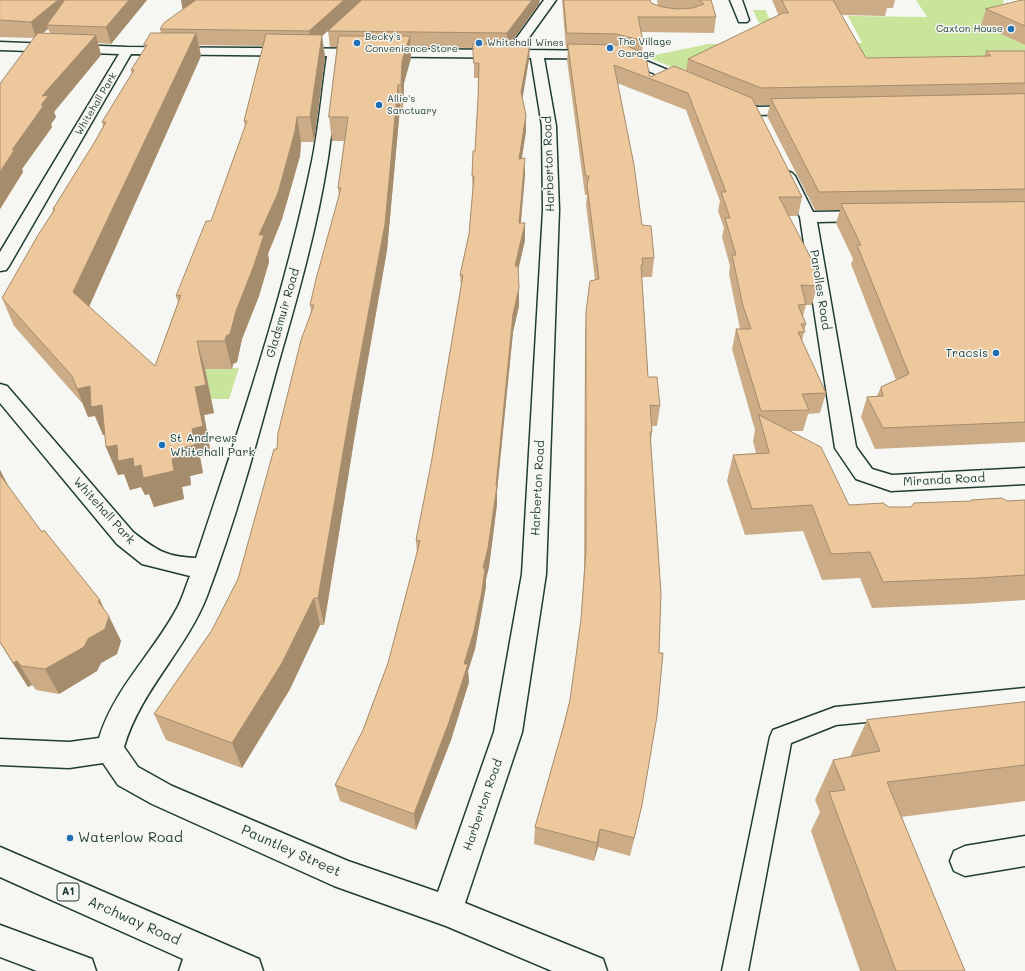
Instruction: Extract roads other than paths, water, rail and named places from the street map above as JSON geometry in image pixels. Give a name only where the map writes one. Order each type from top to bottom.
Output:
[{"type":"main road","points":[[511,54],[550,0]]},
{"type":"main road","points":[[736,0],[743,20]]},
{"type":"main road","points":[[148,50],[156,39]]},
{"type":"main road","points":[[0,46],[128,51],[314,52],[332,46],[511,54],[616,55],[627,57],[699,88]]},
{"type":"main road","name":"Gladsmuir Road","points":[[205,568],[248,436],[294,276],[320,159],[332,46]]},
{"type":"main road","name":"Whitehall Park","points":[[0,266],[128,51]]},
{"type":"main road","name":"Harberton Road","points":[[447,911],[508,732],[534,574],[551,210],[549,126],[537,54]]},
{"type":"main road","points":[[720,97],[756,111],[813,110]]},
{"type":"main road","points":[[756,111],[766,131]]},
{"type":"main road","name":"Parolles Road","points":[[782,164],[808,217],[846,448],[864,474]]},
{"type":"main road","points":[[808,217],[886,216]]},
{"type":"main road","name":"Whitehall Park","points":[[0,390],[124,538],[150,558],[184,568],[205,568]]},
{"type":"main road","name":"Miranda Road","points":[[864,474],[891,484],[1025,476]]},
{"type":"main road","points":[[0,752],[69,755],[110,749],[113,732],[128,704],[183,621],[205,568]]},
{"type":"main road","name":"Pauntley Street","points":[[110,749],[128,776],[162,795],[345,875],[447,911],[590,971]]},
{"type":"main road","points":[[965,860],[1025,851]]},
{"type":"main road","name":"Archway Road","points":[[0,862],[200,962],[247,971]]},
{"type":"main road","points":[[0,941],[80,971]]},
{"type":"lane","points":[[735,971],[781,737],[836,716],[1025,697]]},
{"type":"place","name":"Caxton House","points":[[1011,29]]},
{"type":"place","name":"Becky's Convenience Store","points":[[357,43]]},
{"type":"place","name":"Whitehall Wines","points":[[479,43]]},
{"type":"place","name":"The Village Garage","points":[[610,48]]},
{"type":"place","name":"Allie's Sanctuary","points":[[379,105]]},
{"type":"place","name":"Tracsis","points":[[996,353]]},
{"type":"place","name":"St Andrews Whitehall Park","points":[[162,445]]},
{"type":"place","name":"Waterlow Road","points":[[70,838]]}]
